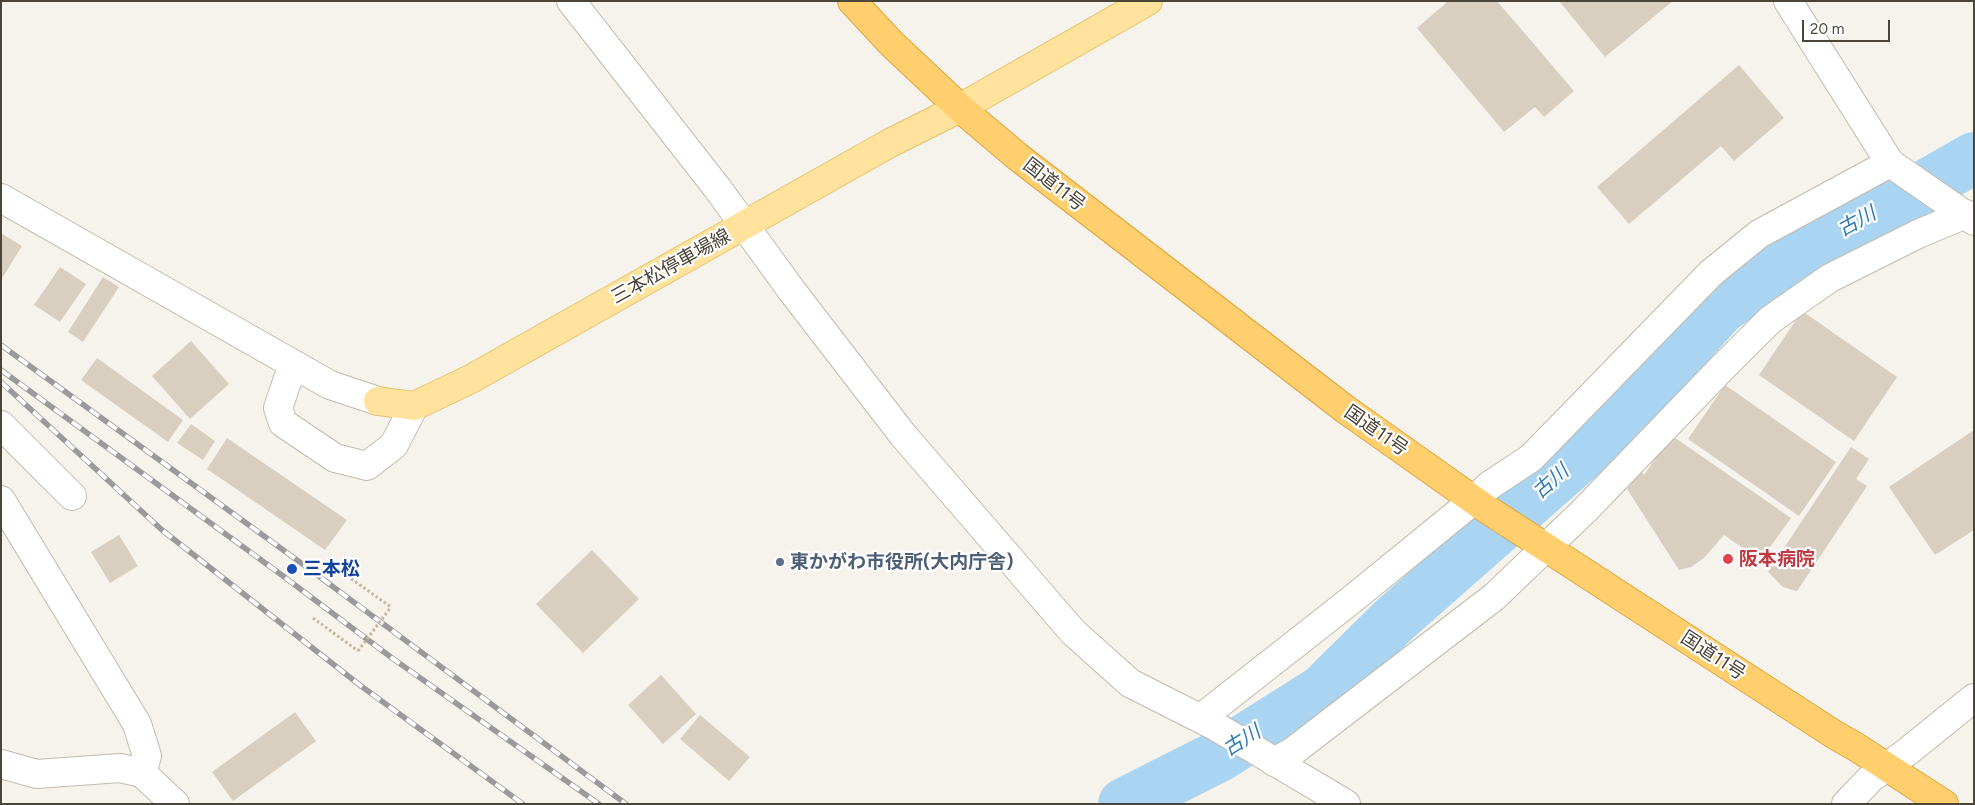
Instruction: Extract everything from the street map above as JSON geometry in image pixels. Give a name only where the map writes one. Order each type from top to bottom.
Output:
[{"type":"highway","name":"国道11号","points":[[852,1],[891,43],[960,108],[1018,157],[1345,409],[1478,503],[1835,736],[1887,766],[1944,804]]},
{"type":"main road","name":"三本松停車場線","points":[[414,406],[469,380],[890,143],[960,108],[1148,1]]},
{"type":"main road","points":[[378,401],[414,406]]},
{"type":"street","points":[[571,1],[745,225],[792,291],[904,436],[1073,632],[1130,683],[1208,722],[1346,804]]},
{"type":"street","points":[[1788,1],[1895,166],[1964,213]]},
{"type":"street","points":[[1208,722],[1343,607],[1478,503],[1490,484],[1531,458],[1712,273],[1760,234],[1895,166]]},
{"type":"street","points":[[1,198],[330,385],[378,401]]},
{"type":"street","points":[[1269,758],[1292,752],[1494,597],[1540,543],[1584,511],[1719,370],[1770,320],[1830,278],[1964,213]]},
{"type":"street","points":[[293,364],[278,408],[283,423],[335,458],[367,466],[394,445],[414,406]]},
{"type":"street","points":[[1,425],[72,496]]},
{"type":"street","points":[[1,500],[137,724],[147,756],[142,773]]},
{"type":"street","points":[[1846,804],[1870,779],[1974,698]]},
{"type":"street","points":[[1,764],[37,774],[120,768],[142,773],[175,804]]},
{"type":"path","points":[[313,618],[358,651],[391,607],[343,572]]},
{"type":"building","points":[[1445,1],[1497,1],[1574,91],[1544,117],[1535,107],[1504,132],[1417,28],[1446,3]]},
{"type":"building","points":[[1559,1],[1673,1],[1605,57]]},
{"type":"building","points":[[1739,65],[1784,118],[1734,161],[1721,146],[1629,224],[1597,187]]},
{"type":"building","points":[[1,233],[22,246],[1,280]]},
{"type":"building","points":[[60,267],[86,284],[60,322],[34,305]]},
{"type":"building","points":[[103,277],[119,287],[83,342],[68,332]]},
{"type":"building","points":[[1802,311],[1897,377],[1854,441],[1759,375]]},
{"type":"building","points":[[191,341],[229,384],[190,419],[152,376]]},
{"type":"building","points":[[97,358],[183,420],[168,442],[81,380]]},
{"type":"building","points":[[1725,385],[1836,462],[1799,516],[1688,439]]},
{"type":"building","points":[[191,424],[215,441],[203,460],[177,443]]},
{"type":"building","points":[[1974,430],[1974,530],[1935,555],[1889,487]]},
{"type":"building","points":[[1671,435],[1791,518],[1765,554],[1757,548],[1753,555],[1724,535],[1704,558],[1691,567],[1679,570],[1627,489],[1640,470],[1644,475]]},
{"type":"building","points":[[227,438],[347,520],[325,550],[207,469]]},
{"type":"building","points":[[1851,447],[1869,459],[1856,479],[1867,486],[1797,591],[1783,587],[1768,572]]},
{"type":"building","points":[[119,535],[138,566],[110,583],[91,552]]},
{"type":"building","points":[[592,550],[639,599],[583,653],[536,604]]},
{"type":"building","points":[[661,675],[696,714],[663,744],[628,705]]},
{"type":"building","points":[[295,712],[316,741],[233,801],[212,772]]},
{"type":"building","points":[[700,715],[750,757],[729,781],[680,739]]},
{"type":"waterway","name":"古川","points":[[1124,804],[1219,756],[1322,691],[1394,620],[1611,429],[1721,308],[1803,252],[1974,158]]},
{"type":"railway","points":[[1,345],[297,560],[626,804]]},
{"type":"railway","points":[[1,370],[392,658],[599,804]]},
{"type":"railway","points":[[1,382],[162,530],[361,686],[523,804]]},
{"type":"place","name":"阪本病院","points":[[1728,559]]},
{"type":"place","name":"東かがわ市役所(大内庁舎)","points":[[780,562]]},
{"type":"place","name":"三本松","points":[[292,569]]}]
